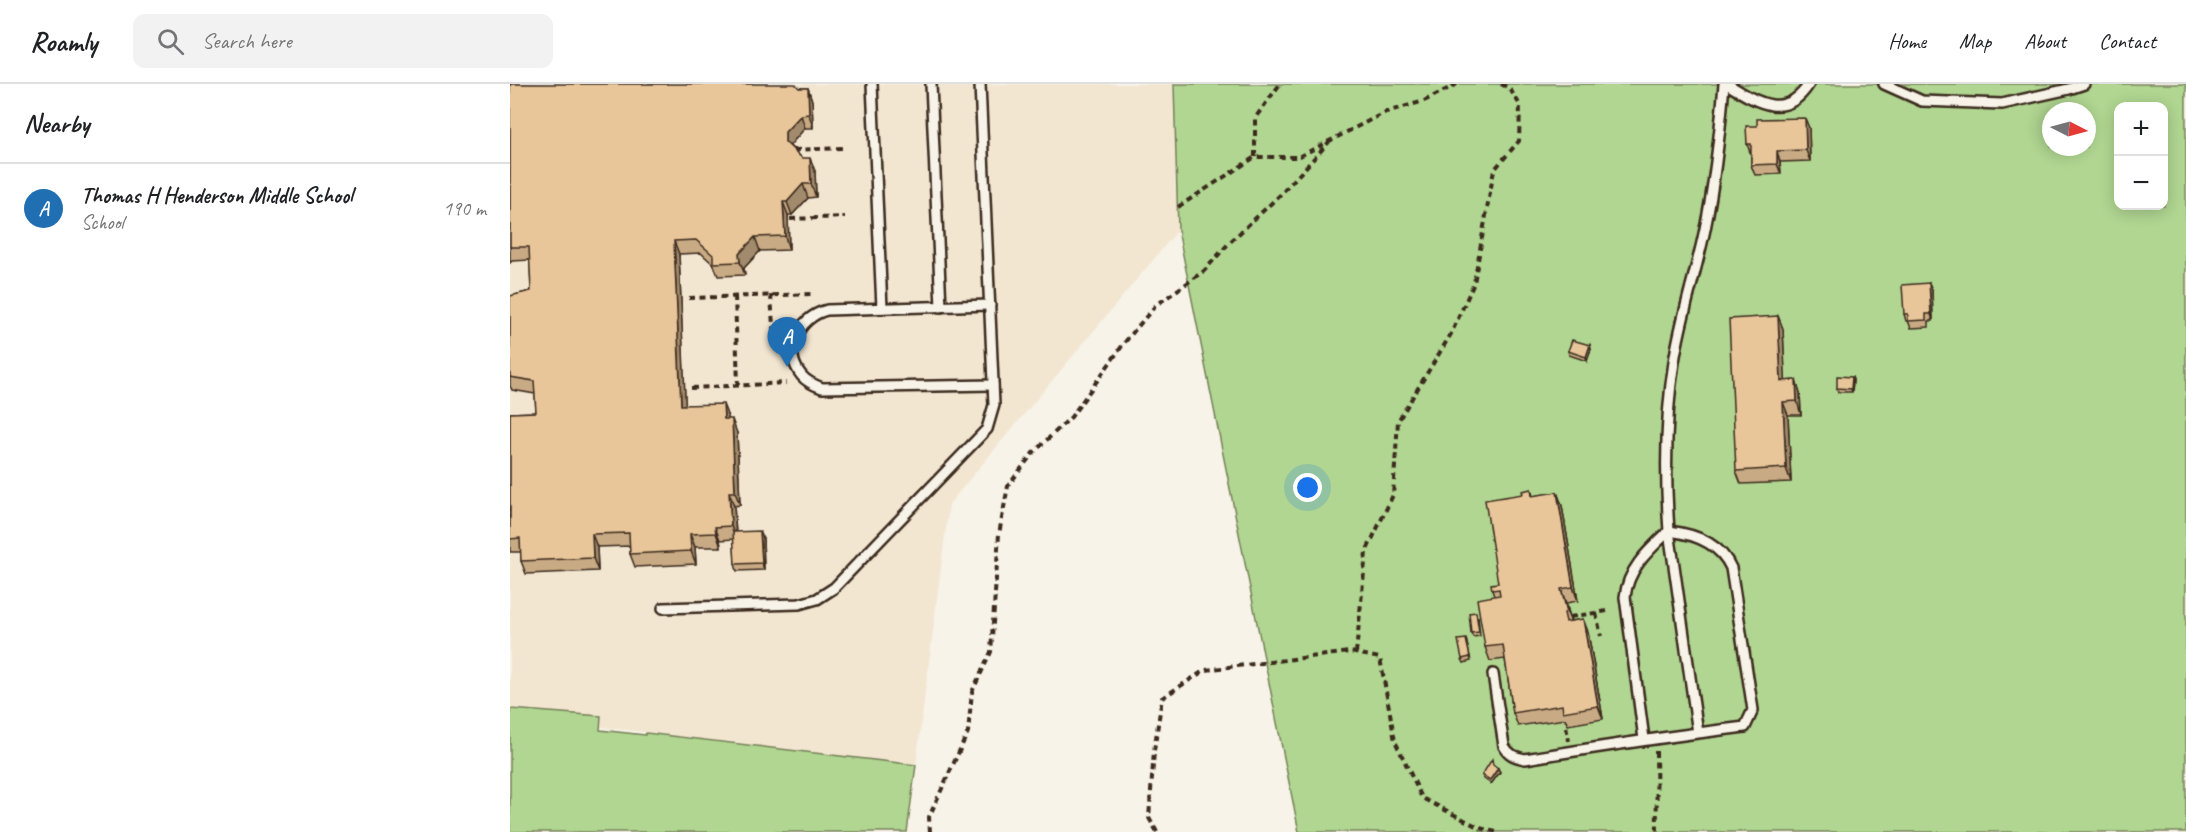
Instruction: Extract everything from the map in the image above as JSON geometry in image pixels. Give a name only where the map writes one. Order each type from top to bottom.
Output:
[{"type":"lane","points":[[872,84],[882,308]]},
{"type":"lane","points":[[931,84],[941,307]]},
{"type":"lane","points":[[663,608],[799,604],[825,594],[987,429],[994,405],[980,84]]},
{"type":"lane","points":[[1698,732],[1669,531],[1665,474],[1669,405],[1680,334],[1705,230],[1725,84],[1760,104],[1772,106],[1789,102],[1809,84]]},
{"type":"lane","points":[[1884,84],[1922,101],[2002,104],[2084,84]]},
{"type":"lane","points":[[990,306],[827,310],[815,313],[807,319],[796,333],[795,344],[796,366],[802,376],[810,383],[822,387],[834,389],[993,385]]},
{"type":"lane","points":[[1493,674],[1504,746],[1508,753],[1525,759],[1644,739],[1745,726],[1754,710],[1731,568],[1726,557],[1708,542],[1690,533],[1669,531]]},
{"type":"lane","points":[[1644,739],[1625,597],[1626,587],[1638,563],[1669,531]]},
{"type":"path","points":[[1255,157],[1255,118],[1280,84]]},
{"type":"path","points":[[1178,207],[1255,157],[1298,157],[1386,112],[1424,101],[1456,84]]},
{"type":"path","points":[[1356,653],[1366,552],[1393,495],[1398,421],[1451,334],[1474,283],[1494,170],[1519,141],[1520,105],[1510,89],[1502,84]]},
{"type":"path","points":[[930,832],[929,817],[968,732],[972,692],[991,652],[999,534],[1008,486],[1033,453],[1071,417],[1125,342],[1155,306],[1204,272],[1229,243],[1280,195],[1329,142]]},
{"type":"path","points":[[794,150],[842,148]]},
{"type":"path","points":[[790,219],[845,217]]},
{"type":"path","points":[[689,297],[814,294]]},
{"type":"path","points":[[771,295],[774,342]]},
{"type":"path","points":[[735,296],[738,385]]},
{"type":"path","points":[[691,388],[786,383]]},
{"type":"path","points":[[1570,616],[1607,611]]},
{"type":"path","points":[[1596,613],[1601,636]]},
{"type":"path","points":[[1157,832],[1149,818],[1154,751],[1162,698],[1206,670],[1350,652],[1380,658],[1395,741],[1422,798],[1480,828],[1496,832]]},
{"type":"path","points":[[1566,727],[1569,741]]},
{"type":"path","points":[[1656,738],[1657,832]]},
{"type":"shaded area","points":[[510,84],[1174,84],[1178,230],[949,504],[916,765],[510,716]]},
{"type":"green space","points":[[1174,84],[2186,84],[2186,832],[1299,832],[1178,230]]},
{"type":"green space","points":[[510,709],[601,716],[600,730],[645,735],[646,733],[916,765],[907,832],[510,832]]},
{"type":"building","points":[[510,84],[795,84],[799,88],[808,88],[809,114],[801,115],[785,132],[785,142],[802,158],[810,158],[811,184],[803,184],[787,202],[783,202],[785,236],[755,237],[739,254],[740,262],[713,263],[713,255],[696,240],[674,241],[681,405],[723,404],[724,419],[732,419],[735,492],[729,492],[731,526],[715,527],[716,533],[690,534],[691,551],[630,554],[629,533],[592,534],[593,558],[521,561],[520,538],[510,539],[510,413],[536,412],[534,381],[510,377],[510,296],[531,291],[529,247],[510,247]]},
{"type":"building","points":[[1805,118],[1806,150],[1777,151],[1777,164],[1751,165],[1751,144],[1747,144],[1746,126],[1757,126],[1757,119]]},
{"type":"building","points":[[1929,283],[1931,314],[1926,314],[1926,320],[1908,321],[1908,314],[1904,314],[1902,285]]},
{"type":"building","points":[[1778,316],[1781,381],[1796,380],[1797,401],[1783,402],[1786,468],[1736,471],[1729,319]]},
{"type":"building","points":[[1572,340],[1590,345],[1586,357],[1568,351]]},
{"type":"building","points":[[1837,376],[1852,377],[1851,389],[1837,388]]},
{"type":"building","points":[[1531,489],[1532,496],[1557,492],[1573,587],[1561,589],[1567,612],[1564,613],[1566,622],[1583,619],[1598,706],[1563,712],[1562,705],[1513,713],[1503,645],[1485,647],[1477,599],[1500,595],[1499,589],[1492,590],[1491,584],[1498,583],[1485,500],[1523,494],[1522,491]]},
{"type":"building","points":[[760,531],[762,563],[735,564],[733,532]]},
{"type":"building","points":[[1476,612],[1479,632],[1471,633],[1469,613]]},
{"type":"building","points":[[1466,639],[1470,657],[1462,659],[1458,640]]},
{"type":"building","points":[[1492,759],[1493,765],[1498,768],[1490,780],[1482,775]]},
{"type":"place","name":"Thomas H Henderson Middle School","points":[[787,367]]}]
